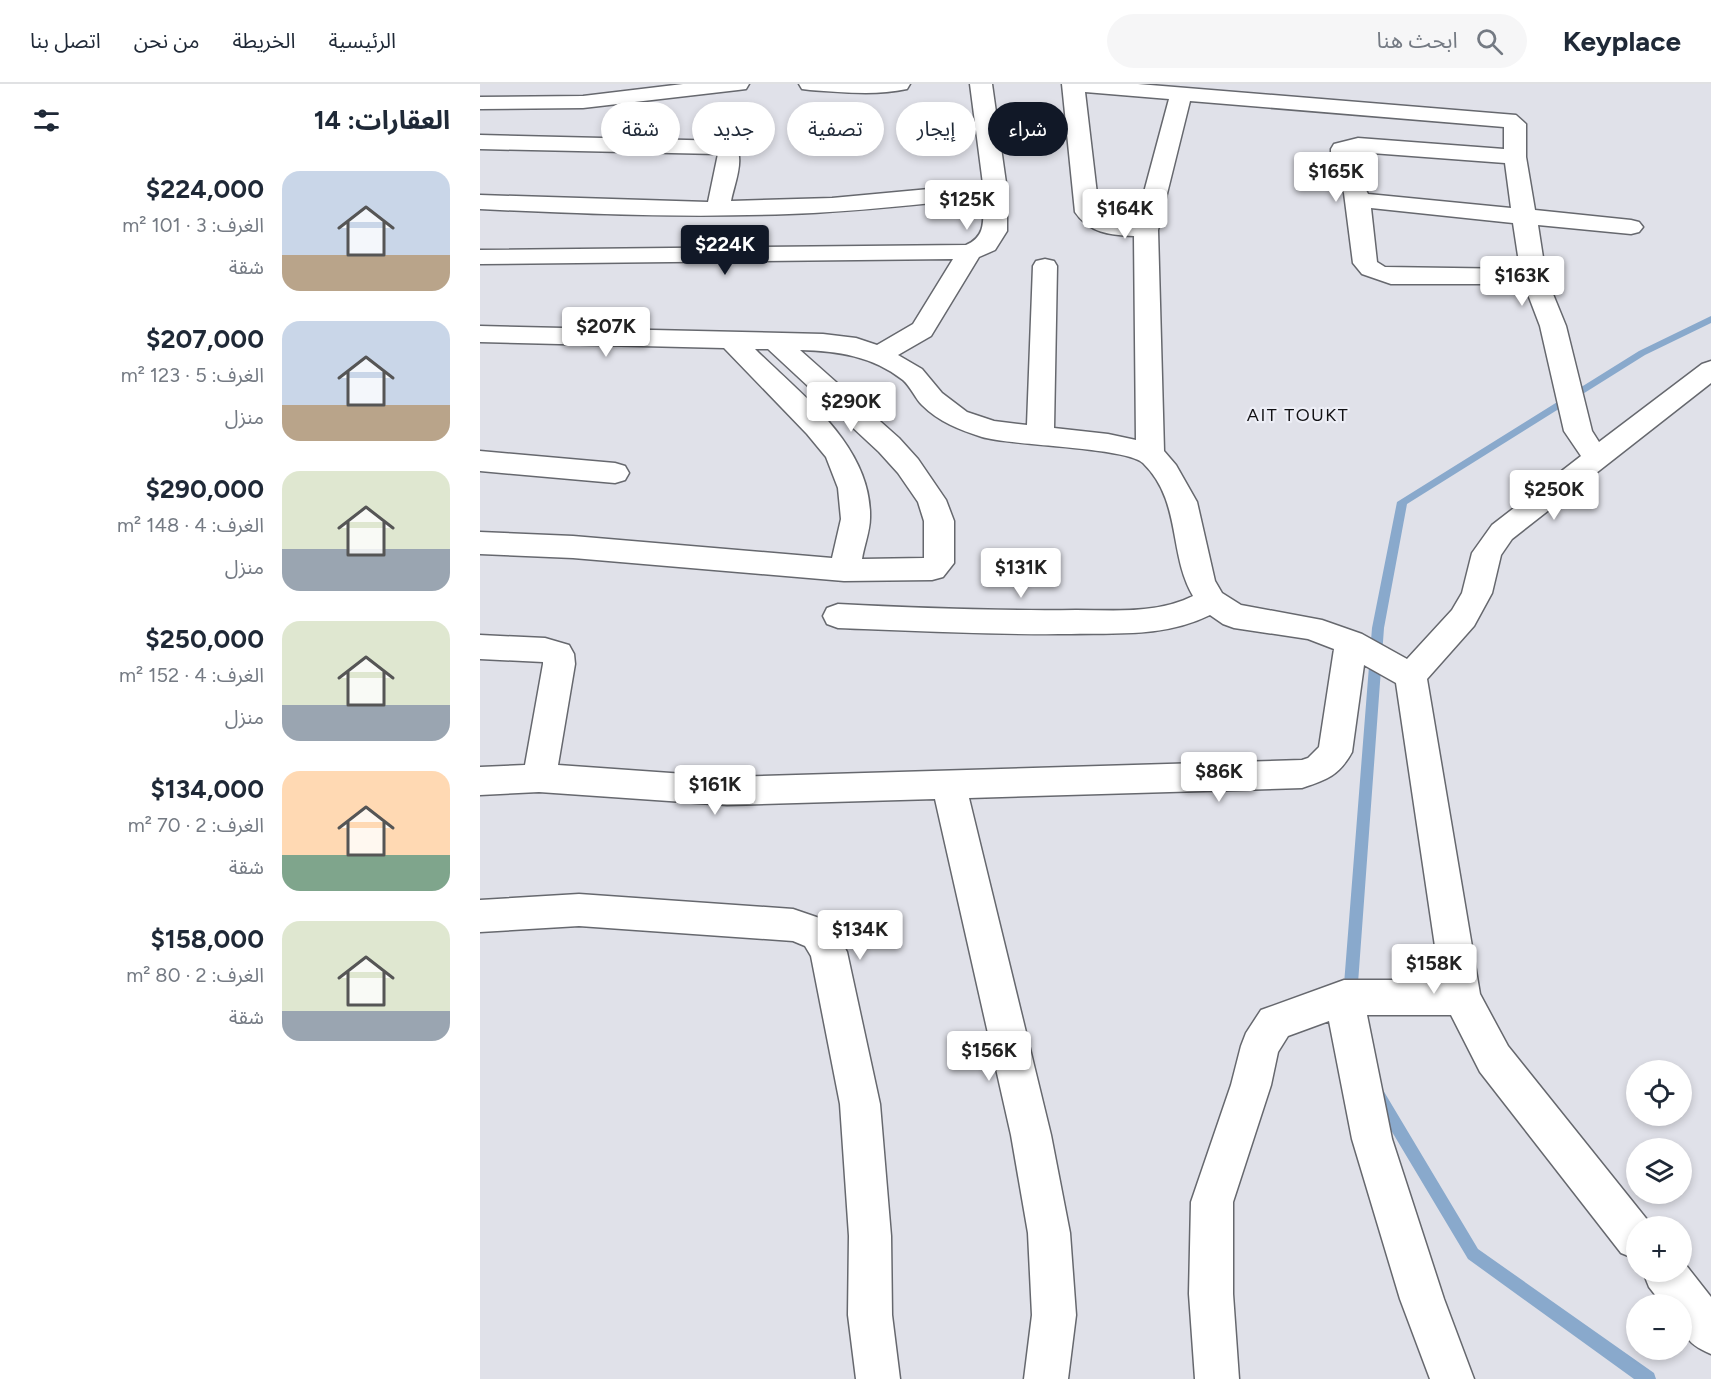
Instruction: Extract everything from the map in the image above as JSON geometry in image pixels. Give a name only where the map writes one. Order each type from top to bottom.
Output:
[{"type":"street","points":[[480,103],[583,102],[738,84]]},
{"type":"street","points":[[810,84],[857,87],[899,84]]},
{"type":"street","points":[[480,256],[970,252],[986,245],[995,231],[995,190],[981,84]]},
{"type":"street","points":[[1146,230],[1101,225],[1091,219],[1087,212],[1074,84],[1508,120],[1515,124],[1516,128],[1515,157],[1534,277],[1553,326],[1578,431],[1587,447],[1600,457]]},
{"type":"street","points":[[1150,453],[1146,230],[1181,94]]},
{"type":"street","points":[[480,142],[721,146],[727,149],[729,154],[718,208]]},
{"type":"street","points":[[1515,157],[1347,146],[1342,149],[1342,168],[1352,182],[1357,200],[1365,263],[1370,269],[1379,274],[1534,277]]},
{"type":"street","points":[[480,202],[565,206],[718,208],[831,205],[995,190]]},
{"type":"street","points":[[1357,200],[1630,227]]},
{"type":"street","points":[[879,355],[922,330],[970,252]]},
{"type":"street","points":[[1040,435],[1045,266]]},
{"type":"street","points":[[480,334],[775,341],[856,346],[879,355],[913,375],[932,399],[957,418],[991,430],[1108,443],[1150,453],[1166,472],[1183,502],[1200,582],[1211,601],[1234,616],[1311,628],[1351,643],[1411,676]]},
{"type":"street","points":[[732,341],[817,427],[839,454],[852,488],[856,519],[844,570]]},
{"type":"street","points":[[480,543],[573,547],[844,570],[932,569],[939,563],[939,521],[932,500],[895,452],[775,341]]},
{"type":"street","points":[[1411,676],[1463,618],[1476,592],[1487,553],[1502,532],[1711,370]]},
{"type":"street","points":[[480,461],[615,472]]},
{"type":"street","points":[[838,616],[1003,623],[1149,621],[1181,616],[1211,601]]},
{"type":"street","points":[[480,781],[539,778],[727,791],[1302,774],[1320,768],[1335,753],[1351,643]]},
{"type":"street","points":[[480,647],[545,650],[558,654],[559,664],[539,778]]},
{"type":"street","points":[[1411,676],[1462,997],[1494,1059],[1626,1225]]},
{"type":"street","points":[[949,786],[1031,1135],[1049,1233],[1054,1315],[1046,1379]]},
{"type":"street","points":[[480,916],[579,910],[793,925],[818,934],[829,952],[860,1104],[870,1236],[870,1315],[878,1379]]},
{"type":"street","points":[[1217,1379],[1211,1294],[1212,1202],[1251,1085],[1260,1046],[1275,1023],[1344,998],[1462,997]]},
{"type":"street","points":[[1344,998],[1372,1139],[1422,1299],[1452,1379]]},
{"type":"street","points":[[1672,1282],[1711,1332]]},
{"type":"waterway","points":[[1350,997],[1378,628],[1402,502],[1642,353],[1711,319]]},
{"type":"waterway","points":[[1378,1095],[1473,1254],[1648,1379]]},
{"type":"district","name":"AIT TOUKT","points":[[1298,415]]}]
